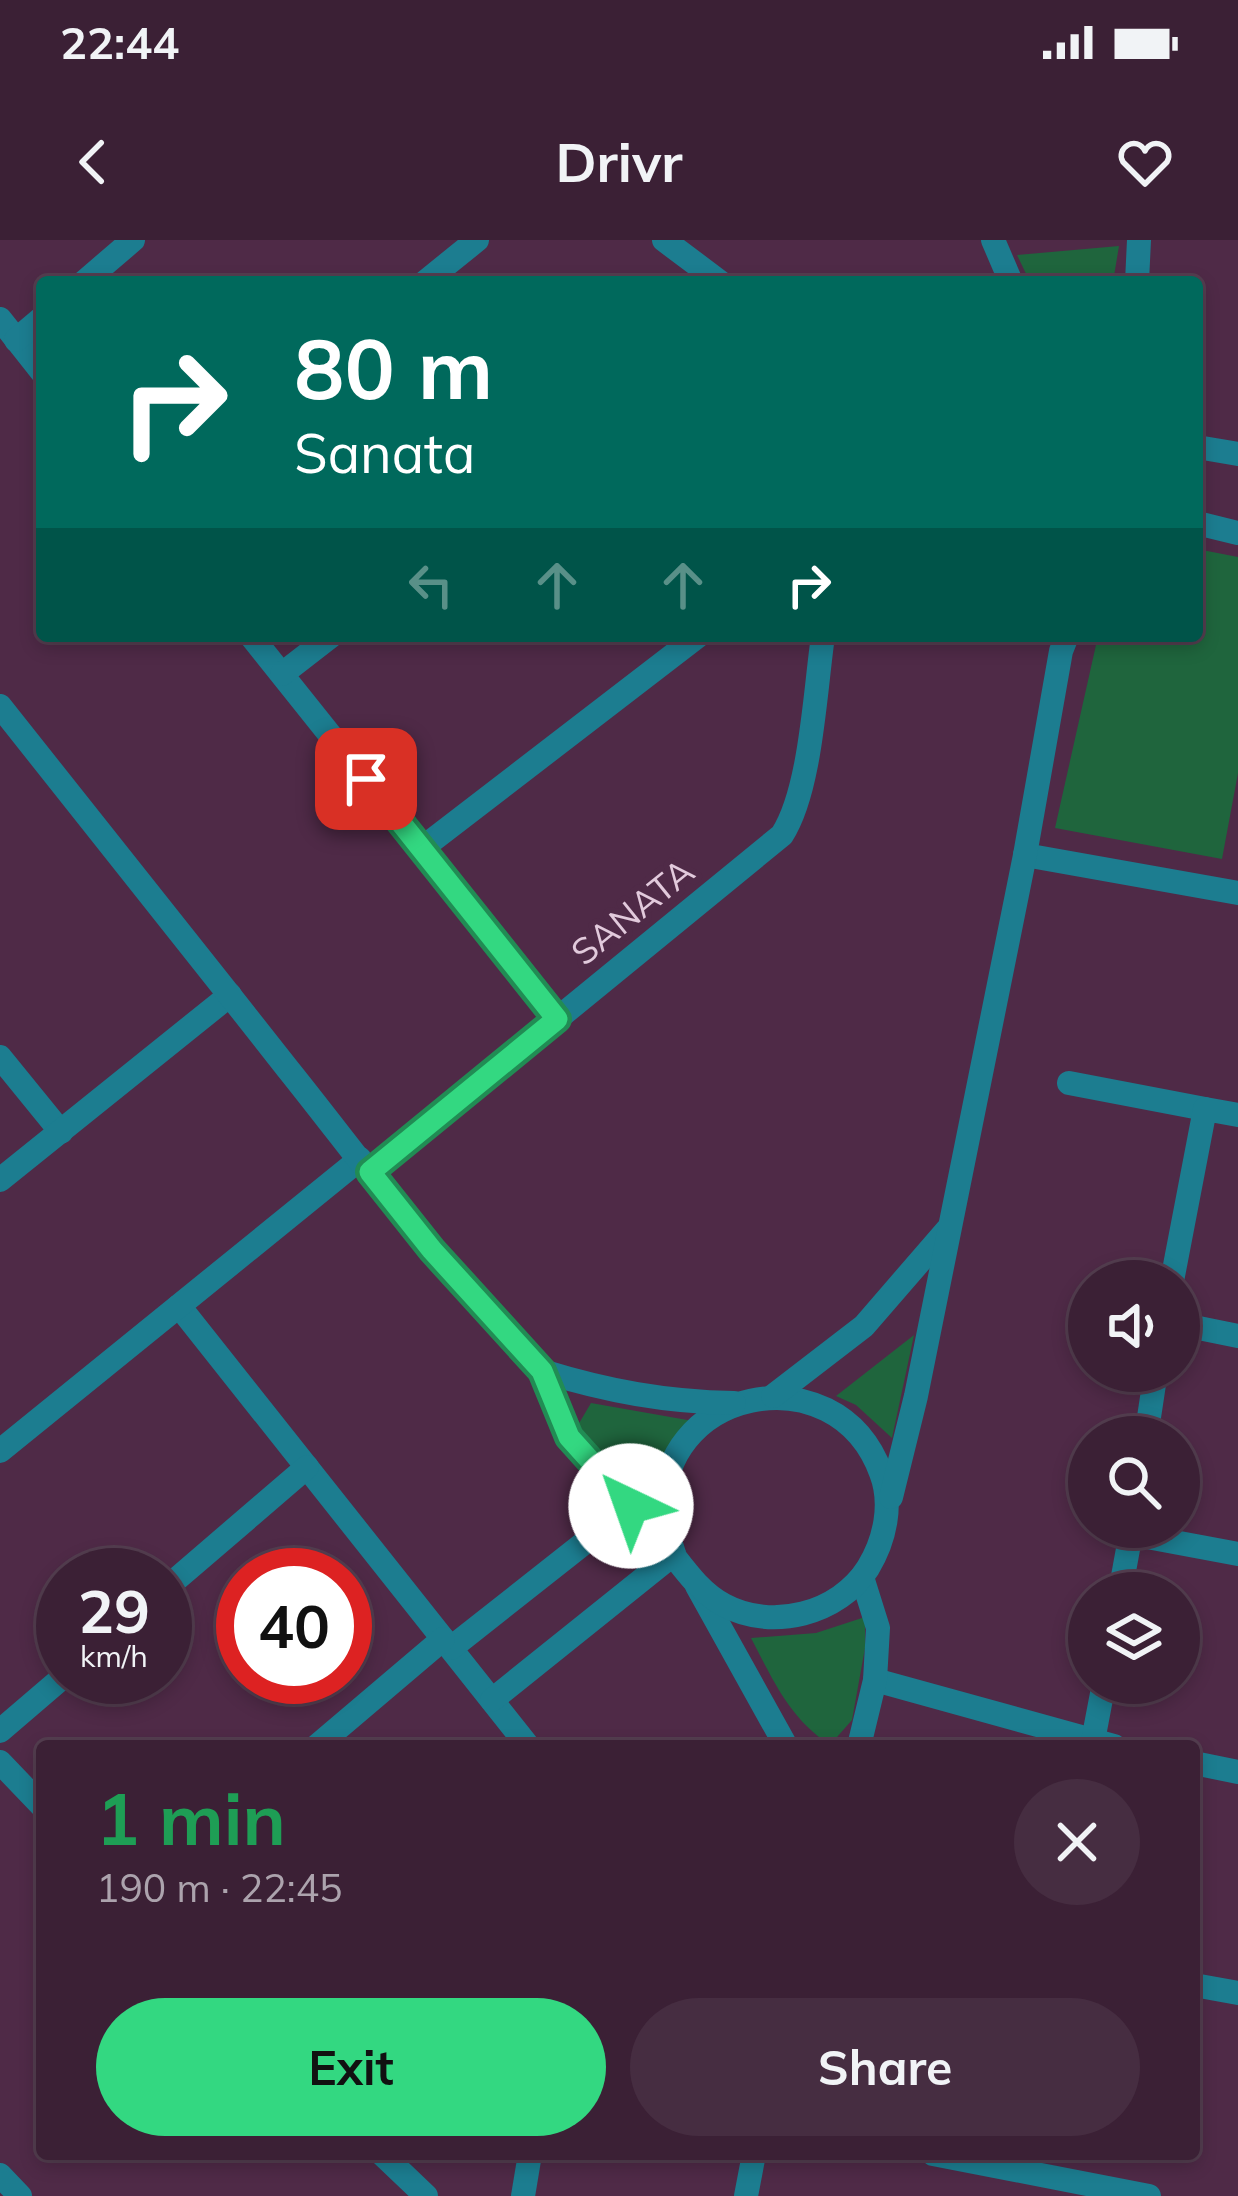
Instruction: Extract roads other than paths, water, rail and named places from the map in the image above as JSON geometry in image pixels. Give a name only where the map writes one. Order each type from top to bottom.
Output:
[{"type":"street","points":[[91,276],[134,240]]},
{"type":"street","points":[[432,276],[477,240]]},
{"type":"street","points":[[664,240],[712,276]]},
{"type":"street","points":[[993,240],[1008,276]]},
{"type":"street","points":[[1137,276],[1139,240]]},
{"type":"street","points":[[8,330],[36,365]]},
{"type":"street","points":[[1203,448],[1238,454]]},
{"type":"street","points":[[1203,524],[1238,532]]},
{"type":"street","points":[[256,642],[557,1019]]},
{"type":"street","points":[[282,674],[324,642]]},
{"type":"street","points":[[421,849],[690,642]]},
{"type":"street","name":"SANATA","points":[[0,1451],[179,1306],[557,1019],[782,835],[792,820],[800,790],[823,642]]},
{"type":"street","points":[[696,1584],[725,1606],[760,1617],[797,1616],[831,1604],[862,1576],[879,1549],[916,1396],[1062,642]]},
{"type":"street","points":[[0,706],[432,1250],[542,1371],[569,1437],[696,1584],[783,1740]]},
{"type":"street","points":[[1024,855],[1238,893]]},
{"type":"street","points":[[0,1180],[230,995]]},
{"type":"street","points":[[0,1057],[61,1132]]},
{"type":"street","points":[[1069,1084],[1238,1115]]},
{"type":"street","points":[[1176,1260],[1205,1109]]},
{"type":"street","points":[[772,1396],[864,1326],[948,1228]]},
{"type":"street","points":[[179,1306],[523,1740]]},
{"type":"street","points":[[1200,1328],[1238,1336]]},
{"type":"street","points":[[542,1371],[606,1391],[651,1398],[737,1403],[772,1396],[809,1401],[842,1418],[868,1444],[884,1477],[887,1513]]},
{"type":"street","points":[[674,1554],[664,1519],[667,1483],[681,1449],[705,1421],[737,1403]]},
{"type":"street","points":[[192,1566],[307,1467]]},
{"type":"street","points":[[325,1740],[631,1506]]},
{"type":"street","points":[[1200,1545],[1238,1554]]},
{"type":"street","points":[[492,1700],[674,1554]]},
{"type":"street","points":[[861,1740],[875,1680],[878,1628],[862,1576]]},
{"type":"street","points":[[875,1680],[1083,1740]]},
{"type":"street","points":[[0,1731],[36,1700]]},
{"type":"street","points":[[1100,1740],[1103,1704]]},
{"type":"street","points":[[0,1762],[36,1800]]},
{"type":"street","points":[[1200,1763],[1238,1772]]},
{"type":"street","points":[[1200,1986],[1238,1993]]},
{"type":"street","points":[[388,2160],[426,2196]]},
{"type":"street","points":[[523,2196],[529,2160]]},
{"type":"street","points":[[746,2196],[753,2160]]},
{"type":"street","points":[[964,2160],[1150,2196]]},
{"type":"street","points":[[0,2175],[20,2196]]}]
